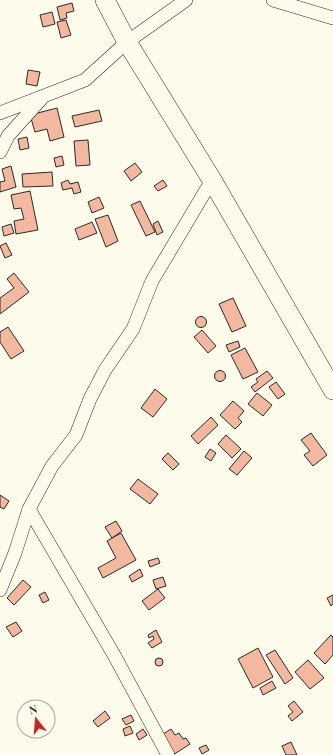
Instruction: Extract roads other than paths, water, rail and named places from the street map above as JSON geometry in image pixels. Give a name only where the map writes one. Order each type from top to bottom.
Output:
[{"type":"main road","points":[[105,0],[127,42],[212,180],[333,390]]},
{"type":"street","points":[[0,113],[85,80],[127,42],[186,0]]},
{"type":"street","points":[[273,0],[333,18]]},
{"type":"street","points":[[0,152],[8,136],[44,96]]},
{"type":"street","points":[[0,590],[15,553],[29,510],[52,466],[76,435],[90,399],[105,370],[133,329],[152,281],[212,180]]},
{"type":"street","points":[[29,510],[114,655],[168,755]]}]
